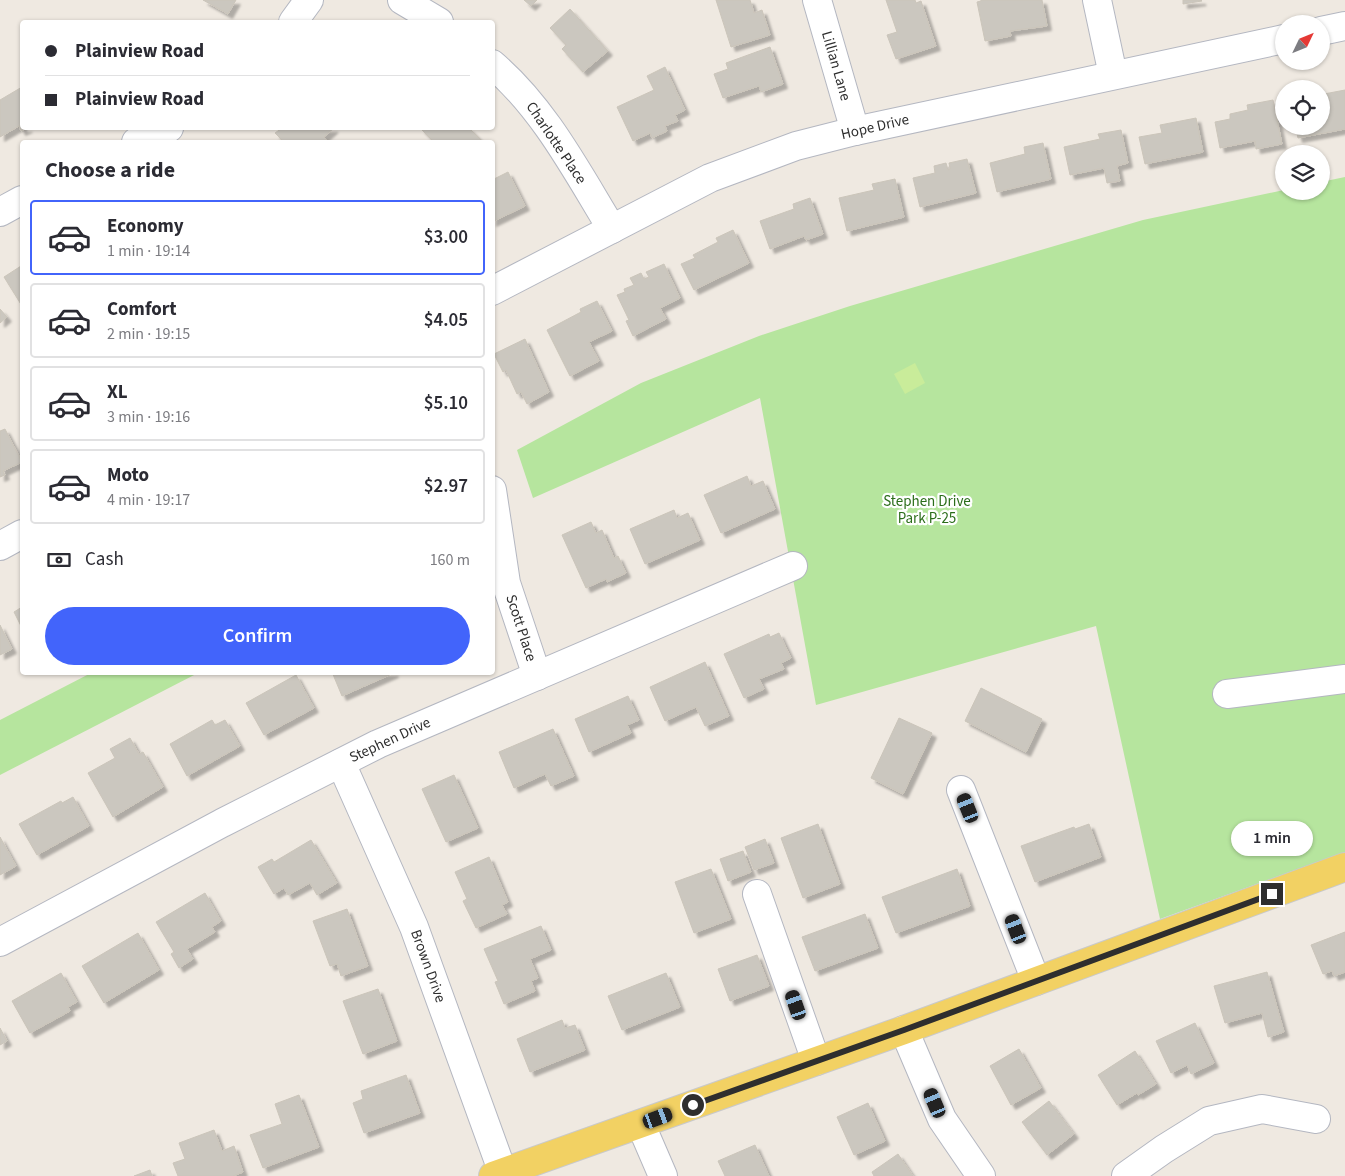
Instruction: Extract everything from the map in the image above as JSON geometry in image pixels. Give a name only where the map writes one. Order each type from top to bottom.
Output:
[{"type":"main road","points":[[498,1174],[641,1125],[904,1030],[1345,866]]},
{"type":"street","points":[[294,20],[309,0]]},
{"type":"street","points":[[402,0],[436,20]]},
{"type":"street","name":"Lillian Lane","points":[[817,0],[855,131]]},
{"type":"street","points":[[1097,0],[1113,75]]},
{"type":"street","points":[[1330,29],[1345,26]]},
{"type":"street","name":"Hope Drive","points":[[495,289],[710,178],[796,146],[855,131],[1275,41]]},
{"type":"street","name":"Charlotte Place","points":[[495,67],[529,102],[558,141],[612,229]]},
{"type":"street","points":[[141,140],[164,130]]},
{"type":"street","points":[[0,212],[20,201]]},
{"type":"street","name":"Scott Place","points":[[495,510],[506,582],[537,676]]},
{"type":"street","points":[[0,546],[20,535]]},
{"type":"street","name":"Stephen Drive","points":[[0,942],[222,823],[378,744],[794,566]]},
{"type":"street","points":[[1227,694],[1345,679]]},
{"type":"street","name":"Brown Drive","points":[[341,763],[414,927],[498,1174]]},
{"type":"street","points":[[961,790],[1036,981]]},
{"type":"street","points":[[757,894],[816,1061]]},
{"type":"street","points":[[904,1030],[942,1119],[981,1176]]},
{"type":"street","points":[[1126,1176],[1164,1148],[1210,1121],[1262,1109],[1316,1118]]},
{"type":"street","points":[[641,1125],[663,1176]]},
{"type":"green space","name":"Stephen Drive Park P-25","points":[[1345,177],[1345,852],[1160,919],[1096,626],[816,705],[760,398],[533,498],[517,450],[641,383],[759,336],[850,306],[1143,220],[1275,192],[1275,200],[1330,200],[1330,180]]},
{"type":"green space","points":[[915,363],[925,383],[905,394],[894,374]]},
{"type":"green space","points":[[87,675],[194,675],[0,775],[0,720]]},
{"type":"building","points":[[203,0],[236,0],[228,14]]},
{"type":"building","points":[[524,0],[537,0],[531,6]]},
{"type":"building","points":[[716,0],[750,0],[754,13],[762,10],[770,35],[731,47]]},
{"type":"building","points":[[886,0],[915,0],[916,3],[921,1],[936,46],[896,59],[887,35],[897,32]]},
{"type":"building","points":[[981,0],[1042,0],[1047,26],[1010,31],[1011,36],[985,41],[977,2]]},
{"type":"building","points":[[1183,0],[1201,0],[1202,1],[1183,4]]},
{"type":"building","points":[[570,9],[608,51],[583,72],[562,49],[566,45],[550,28]]},
{"type":"building","points":[[770,47],[783,84],[761,92],[759,86],[723,98],[714,74],[728,69],[726,63]]},
{"type":"building","points":[[665,67],[685,110],[675,115],[678,121],[665,126],[667,131],[652,138],[650,133],[633,141],[617,107],[654,90],[647,76]]},
{"type":"building","points":[[20,88],[20,128],[19,126],[0,137],[0,100]]},
{"type":"building","points":[[1345,90],[1345,129],[1330,132],[1330,93]]},
{"type":"building","points":[[1273,100],[1275,135],[1280,135],[1282,144],[1256,149],[1255,141],[1220,148],[1215,122],[1230,119],[1230,114],[1248,110],[1247,105]]},
{"type":"building","points":[[1196,118],[1203,152],[1145,164],[1139,137],[1162,133],[1160,125]]},
{"type":"building","points":[[279,130],[332,130],[324,137],[327,140],[282,140],[275,133]]},
{"type":"building","points":[[422,130],[471,130],[481,140],[432,140]]},
{"type":"building","points":[[1121,130],[1128,163],[1117,166],[1120,181],[1107,183],[1104,168],[1070,175],[1064,147],[1100,139],[1098,134]]},
{"type":"building","points":[[1297,135],[1314,135],[1298,138]]},
{"type":"building","points":[[1043,143],[1051,179],[997,192],[990,163],[1025,154],[1024,147]]},
{"type":"building","points":[[967,159],[976,193],[920,207],[913,178],[935,173],[934,166],[946,163],[948,170],[950,169],[949,163]]},
{"type":"building","points":[[508,172],[525,206],[495,221],[495,178]]},
{"type":"building","points":[[895,179],[904,217],[847,231],[839,198],[874,190],[872,184]]},
{"type":"building","points":[[810,198],[823,234],[806,240],[804,236],[770,249],[760,221],[794,209],[793,204]]},
{"type":"building","points":[[733,230],[749,263],[694,290],[681,264],[695,258],[693,255],[718,242],[716,238]]},
{"type":"building","points":[[664,264],[680,298],[660,308],[666,319],[633,336],[626,321],[629,320],[617,295],[625,292],[624,289],[634,285],[630,278],[641,273],[644,279],[649,277],[646,272]]},
{"type":"building","points":[[20,267],[20,303],[4,277]]},
{"type":"building","points":[[597,301],[612,331],[589,342],[599,361],[570,376],[547,330],[581,312],[580,309]]},
{"type":"building","points":[[0,309],[7,317],[0,323]]},
{"type":"building","points":[[525,339],[549,392],[527,404],[521,392],[517,394],[506,370],[503,372],[495,354]]},
{"type":"building","points":[[5,429],[20,458],[20,463],[3,471],[5,475],[0,477],[0,431]]},
{"type":"building","points":[[747,476],[751,486],[763,481],[775,509],[721,533],[704,495]]},
{"type":"building","points":[[674,510],[677,518],[688,513],[700,540],[645,564],[630,529]]},
{"type":"building","points":[[591,522],[596,533],[602,530],[614,558],[618,556],[626,573],[607,582],[606,579],[586,588],[562,535]]},
{"type":"building","points":[[20,608],[20,624],[14,612]]},
{"type":"building","points":[[0,625],[12,649],[0,655]]},
{"type":"building","points":[[779,633],[791,658],[781,663],[784,669],[759,679],[764,689],[744,698],[724,654],[769,634],[770,637]]},
{"type":"building","points":[[705,662],[729,716],[705,726],[696,707],[665,721],[650,687]]},
{"type":"building","points":[[296,675],[314,708],[264,735],[246,703]]},
{"type":"building","points":[[333,675],[389,675],[342,696]]},
{"type":"building","points":[[981,688],[1042,719],[1026,752],[965,721]]},
{"type":"building","points":[[628,696],[639,720],[627,725],[631,733],[589,752],[575,719]]},
{"type":"building","points":[[899,718],[932,733],[903,794],[871,778]]},
{"type":"building","points":[[212,720],[215,725],[225,720],[240,746],[187,776],[170,744]]},
{"type":"building","points":[[553,729],[574,776],[551,786],[545,774],[514,788],[499,752]]},
{"type":"building","points":[[130,738],[139,754],[143,752],[163,787],[113,817],[88,773],[115,758],[110,749]]},
{"type":"building","points":[[454,775],[478,828],[446,842],[422,789]]},
{"type":"building","points":[[73,797],[89,826],[37,855],[19,824],[61,801],[62,803]]},
{"type":"building","points":[[818,824],[840,884],[803,898],[781,838]]},
{"type":"building","points":[[1089,824],[1101,857],[1035,882],[1021,846],[1074,827],[1075,829]]},
{"type":"building","points":[[0,837],[16,866],[0,875]]},
{"type":"building","points":[[765,839],[774,863],[754,870],[745,847]]},
{"type":"building","points":[[311,840],[337,883],[317,895],[310,883],[288,895],[284,888],[274,894],[258,867],[272,859],[274,862]]},
{"type":"building","points":[[743,851],[751,872],[728,881],[720,859]]},
{"type":"building","points":[[489,857],[508,902],[502,905],[507,914],[476,928],[463,901],[467,899],[455,872]]},
{"type":"building","points":[[711,869],[731,919],[694,933],[675,882]]},
{"type":"building","points":[[957,869],[970,906],[896,933],[882,897]]},
{"type":"building","points":[[205,893],[221,921],[212,927],[215,932],[187,949],[193,959],[179,968],[171,954],[174,952],[156,922]]},
{"type":"building","points":[[347,909],[368,966],[341,976],[337,964],[330,966],[313,921]]},
{"type":"building","points":[[865,914],[878,948],[815,971],[802,937]]},
{"type":"building","points":[[541,926],[551,950],[530,959],[538,978],[531,981],[535,991],[504,1004],[495,982],[498,981],[484,949]]},
{"type":"building","points":[[1345,932],[1345,972],[1334,976],[1332,971],[1323,974],[1311,945]]},
{"type":"building","points":[[138,933],[159,970],[104,1003],[82,966]]},
{"type":"building","points":[[757,955],[769,986],[730,1001],[718,969]]},
{"type":"building","points":[[1267,972],[1284,1032],[1268,1037],[1262,1013],[1225,1023],[1214,986]]},
{"type":"building","points":[[61,973],[77,1002],[68,1007],[70,1011],[30,1033],[12,1001]]},
{"type":"building","points":[[666,973],[680,1007],[622,1030],[608,996]]},
{"type":"building","points":[[378,989],[397,1041],[363,1054],[343,1001]]},
{"type":"building","points":[[562,1020],[565,1028],[575,1025],[585,1050],[530,1072],[517,1039]]},
{"type":"building","points":[[1195,1023],[1214,1063],[1191,1074],[1187,1065],[1171,1073],[1156,1041]]},
{"type":"building","points":[[0,1028],[7,1041],[0,1045]]},
{"type":"building","points":[[1019,1049],[1041,1088],[1011,1105],[990,1066]]},
{"type":"building","points":[[1135,1051],[1156,1084],[1117,1105],[1098,1075]]},
{"type":"building","points":[[406,1075],[420,1113],[364,1133],[353,1103],[363,1099],[361,1091]]},
{"type":"building","points":[[299,1095],[319,1147],[263,1168],[250,1135],[282,1124],[275,1104]]},
{"type":"building","points":[[1049,1101],[1074,1134],[1047,1155],[1022,1122]]},
{"type":"building","points":[[868,1103],[885,1141],[854,1155],[837,1117]]},
{"type":"building","points":[[214,1130],[222,1151],[234,1146],[243,1172],[233,1176],[178,1176],[173,1163],[185,1159],[179,1143]]},
{"type":"building","points":[[755,1145],[769,1176],[725,1176],[718,1161]]},
{"type":"building","points":[[898,1154],[913,1176],[874,1176],[872,1172]]},
{"type":"building","points":[[150,1170],[152,1176],[134,1176]]},
{"type":"route","points":[[693,1105],[904,1030],[1272,894]]}]
